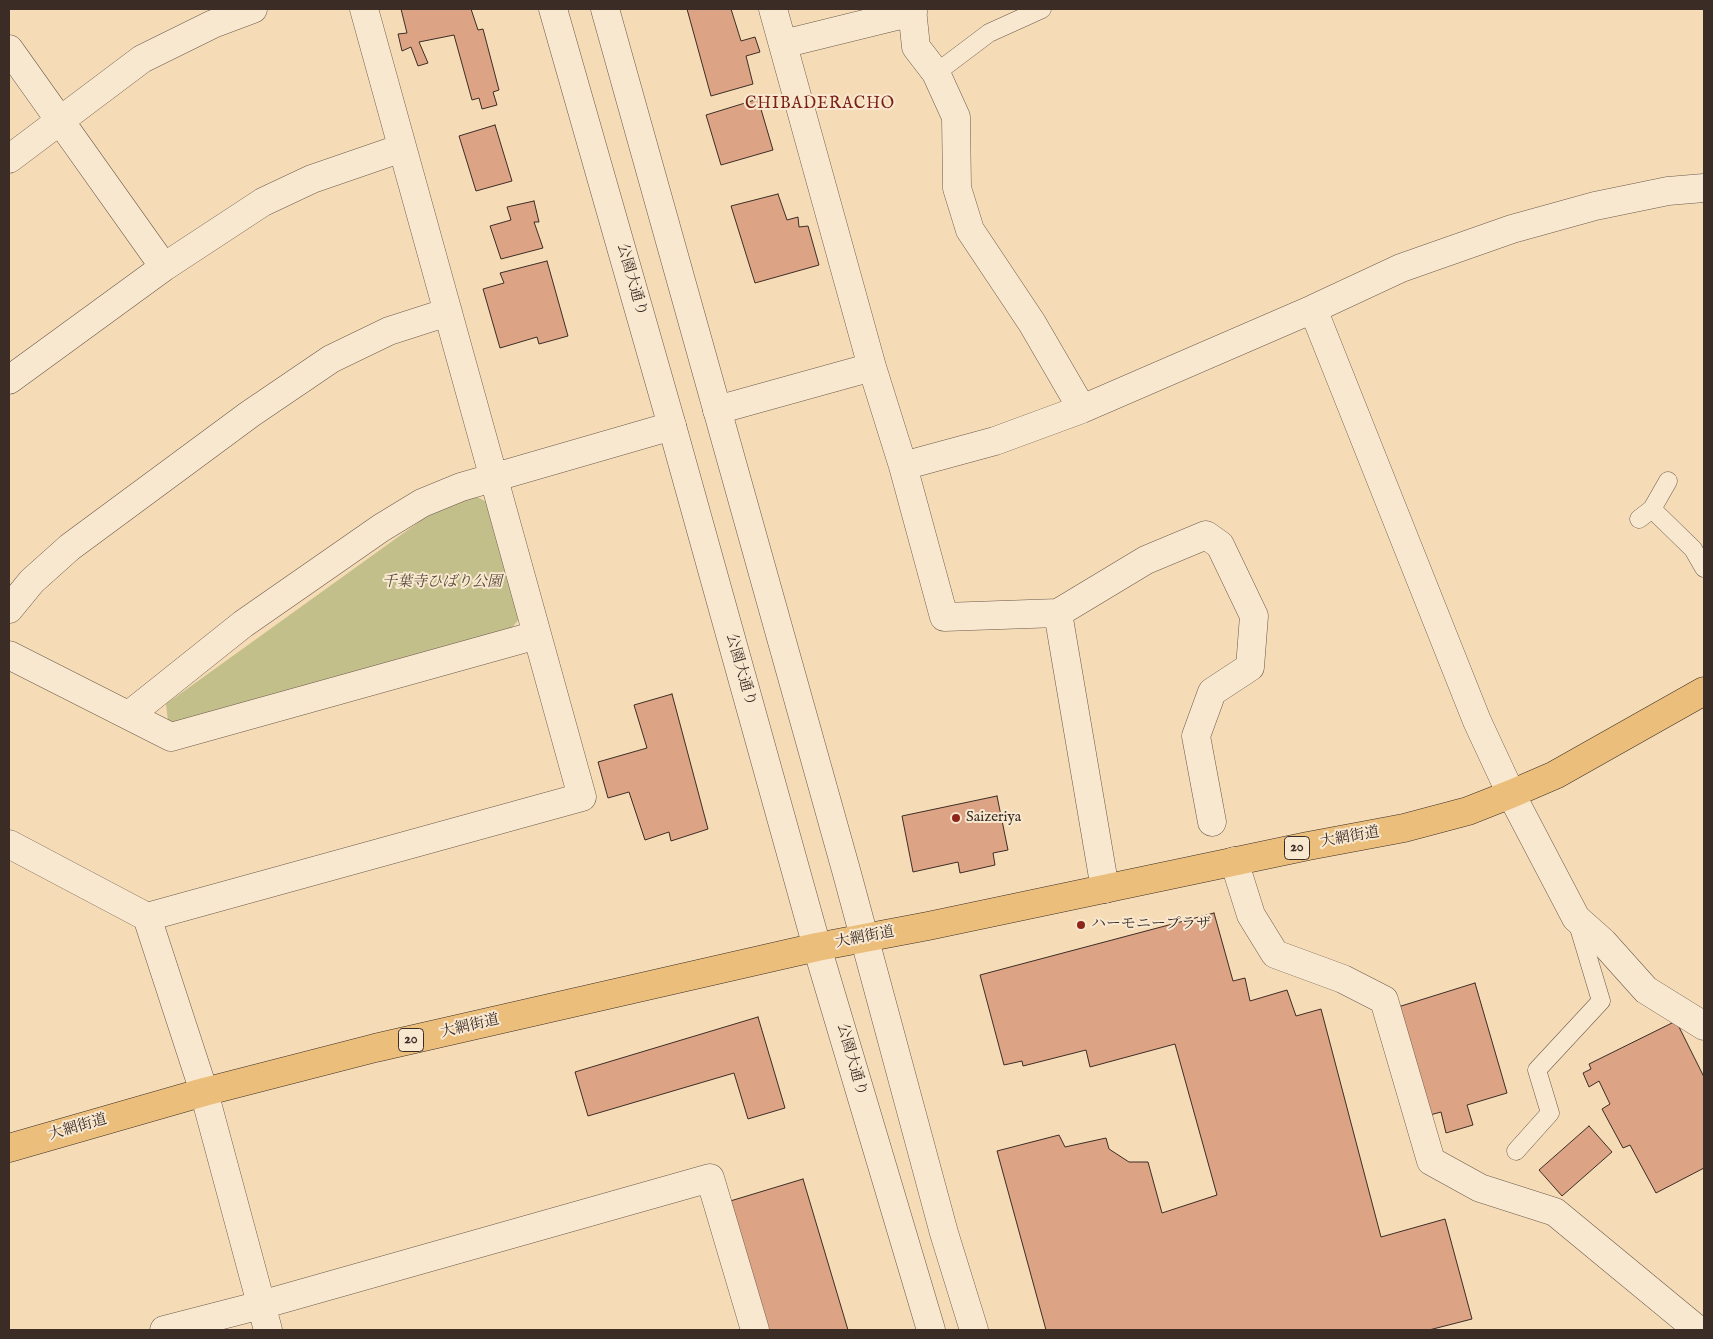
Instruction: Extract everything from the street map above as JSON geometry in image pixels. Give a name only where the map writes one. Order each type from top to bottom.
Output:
[{"type":"main road","name":"大網街道","points":[[9,1148],[204,1092],[375,1048],[817,947],[865,939],[1234,861],[1404,828],[1468,811],[1555,774],[1704,691]]},
{"type":"street","points":[[9,159],[142,59],[213,24],[253,9]]},
{"type":"street","points":[[9,844],[148,917],[582,797],[364,9]]},
{"type":"street","name":"公園大通り","points":[[553,9],[672,426],[817,947],[931,1330]]},
{"type":"street","points":[[605,9],[865,939],[944,1234],[974,1330]]},
{"type":"street","points":[[773,9],[872,367],[903,466],[944,617],[1058,613],[1146,560],[1206,535],[1220,544],[1254,616],[1250,667],[1212,692],[1196,736],[1212,822]]},
{"type":"street","points":[[783,44],[913,10],[916,47],[936,73],[956,117],[958,188],[970,230],[1032,323],[1082,409]]},
{"type":"street","points":[[9,49],[164,267]]},
{"type":"street","points":[[9,380],[164,267],[263,202],[312,179],[402,148]]},
{"type":"street","points":[[903,466],[995,441],[1082,409],[1313,309],[1401,268],[1512,229],[1595,206],[1668,190],[1704,188]]},
{"type":"street","points":[[1313,309],[1477,722],[1511,794],[1576,918],[1603,942],[1646,990],[1703,1024]]},
{"type":"street","points":[[9,609],[32,581],[70,547],[250,414],[331,359],[389,331],[448,312]]},
{"type":"street","points":[[717,410],[872,367]]},
{"type":"street","points":[[129,715],[243,624],[381,528],[422,503],[461,487],[672,426]]},
{"type":"street","points":[[1058,613],[1105,889]]},
{"type":"street","points":[[9,655],[171,737],[537,635]]},
{"type":"street","points":[[1234,861],[1251,915],[1275,954],[1343,979],[1384,1000],[1431,1161],[1480,1188],[1556,1212],[1698,1330]]},
{"type":"street","points":[[148,917],[204,1092],[264,1317]]},
{"type":"street","points":[[164,1330],[264,1317],[710,1178],[755,1330]]},
{"type":"lane","points":[[936,73],[989,33],[1042,9]]},
{"type":"lane","points":[[1668,481],[1645,514],[1693,549],[1704,568]]},
{"type":"lane","points":[[1516,1151],[1550,1113],[1537,1070],[1601,1001],[1576,918]]},
{"type":"green space","name":"千葉寺ひばり公園","points":[[475,496],[487,502],[520,618],[510,630],[182,724],[168,721],[166,704],[423,519],[451,504]]},
{"type":"building","points":[[401,9],[471,9],[478,30],[483,29],[499,90],[493,92],[497,105],[482,109],[479,98],[472,100],[454,35],[419,42],[428,63],[418,66],[411,47],[402,51],[398,34],[407,33]]},
{"type":"building","points":[[687,9],[731,9],[741,41],[755,37],[760,52],[746,56],[753,84],[711,96]]},
{"type":"building","points":[[758,99],[773,150],[721,165],[706,115]]},
{"type":"building","points":[[495,125],[512,181],[476,191],[459,136]]},
{"type":"building","points":[[778,194],[787,220],[798,217],[799,227],[808,226],[819,265],[755,283],[731,206]]},
{"type":"building","points":[[534,201],[539,222],[534,222],[543,248],[501,259],[490,226],[511,220],[507,207]]},
{"type":"building","points":[[547,261],[568,336],[539,344],[537,337],[500,348],[483,289],[504,283],[500,273]]},
{"type":"building","points":[[672,694],[708,829],[671,841],[669,832],[645,840],[629,792],[608,798],[598,762],[647,748],[634,705]]},
{"type":"building","points":[[997,796],[1008,850],[993,853],[995,865],[960,873],[958,862],[913,872],[902,816]]},
{"type":"building","points":[[1214,913],[1233,981],[1245,978],[1250,1001],[1287,990],[1296,1016],[1321,1009],[1381,1237],[1445,1219],[1472,1319],[1429,1330],[1046,1330],[997,1151],[1059,1135],[1065,1147],[1106,1138],[1109,1149],[1129,1162],[1148,1162],[1162,1213],[1217,1195],[1175,1044],[1090,1067],[1086,1050],[1023,1066],[1022,1061],[1004,1065],[980,975]]},
{"type":"building","points":[[1475,983],[1507,1093],[1467,1105],[1473,1125],[1446,1133],[1441,1112],[1430,1115],[1398,1007]]},
{"type":"building","points":[[758,1017],[785,1108],[748,1119],[734,1073],[588,1116],[575,1072]]},
{"type":"building","points":[[1676,1021],[1704,1077],[1704,1168],[1656,1193],[1630,1145],[1623,1148],[1602,1109],[1610,1104],[1599,1081],[1589,1087],[1583,1073],[1591,1069],[1589,1064]]},
{"type":"building","points":[[1589,1126],[1612,1152],[1562,1196],[1539,1170]]},
{"type":"building","points":[[803,1179],[848,1330],[766,1330],[727,1202]]},
{"type":"place","name":"Saizeriya","points":[[956,818]]},
{"type":"place","name":"ハーモニープラザ","points":[[1081,925]]},
{"type":"district","name":"CHIBADERACHO","points":[[820,105]]}]
